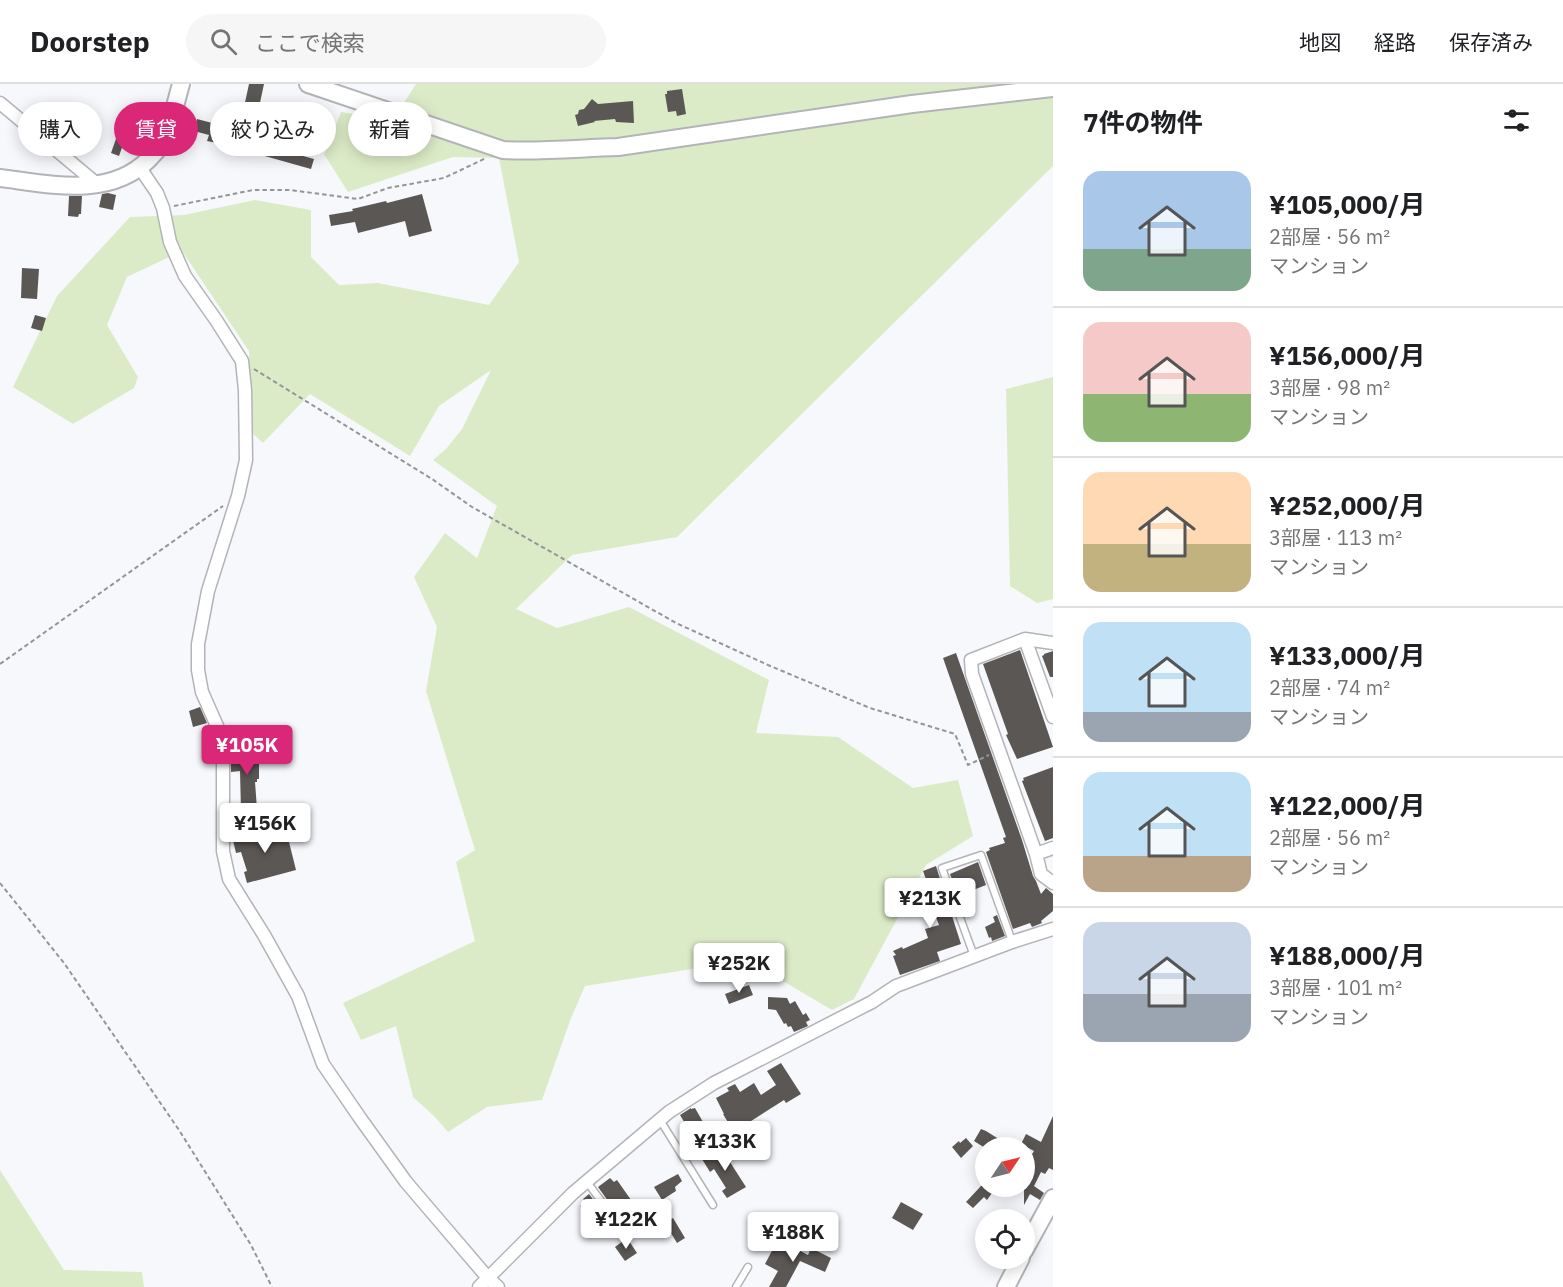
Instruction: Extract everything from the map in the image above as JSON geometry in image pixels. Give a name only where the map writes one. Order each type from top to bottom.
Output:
[{"type":"street","points":[[0,178],[69,187],[116,180],[140,168],[160,147],[170,125],[181,84]]},
{"type":"street","points":[[308,84],[503,150],[529,151],[618,147],[912,104],[1053,88]]},
{"type":"street","points":[[0,103],[97,184]]},
{"type":"street","points":[[140,168],[157,193],[163,208],[170,242],[185,276],[242,361],[245,390],[246,460],[238,496],[208,591],[198,644],[198,670],[202,692],[221,735],[223,745],[223,851],[230,879],[298,996],[324,1064],[360,1119],[483,1282],[498,1287]]},
{"type":"street","points":[[1025,639],[1053,717]]},
{"type":"street","points":[[1053,643],[1025,639],[971,660],[972,674],[1041,874],[1053,883]]},
{"type":"street","points":[[1036,854],[1053,848]]},
{"type":"street","points":[[483,1282],[538,1226],[587,1182],[669,1112],[714,1083],[872,1002],[896,986],[1053,929]]},
{"type":"street","points":[[1035,1231],[1053,1198]]},
{"type":"street","points":[[1006,1287],[1015,1269]]},
{"type":"lane","points":[[975,957],[942,868],[981,855],[1012,942]]},
{"type":"lane","points":[[660,1120],[713,1205]]},
{"type":"lane","points":[[587,1182],[616,1221]]},
{"type":"lane","points":[[736,1287],[748,1267]]},
{"type":"path","points":[[163,208],[253,190],[290,190],[358,200],[388,188],[444,178],[503,150]]},
{"type":"path","points":[[242,361],[432,479],[472,507],[676,623],[870,708],[955,734],[968,765],[999,751]]},
{"type":"path","points":[[0,664],[238,496]]},
{"type":"path","points":[[0,883],[64,963],[178,1130],[251,1245],[272,1287]]},
{"type":"green space","points":[[416,84],[1053,84],[1053,166],[677,537],[572,555],[516,609],[557,628],[629,607],[769,680],[756,733],[838,737],[913,788],[958,780],[973,836],[926,865],[854,999],[832,1010],[764,970],[742,968],[698,968],[585,986],[571,1018],[542,1100],[487,1107],[448,1132],[413,1097],[396,1026],[361,1040],[343,1003],[475,941],[456,862],[475,850],[426,691],[437,627],[414,577],[445,533],[477,558],[497,506],[433,460],[446,449],[462,429],[491,370],[439,406],[410,456],[310,394],[263,443],[250,431],[249,351],[182,251],[127,277],[107,325],[138,377],[134,388],[73,424],[13,387],[57,296],[130,217],[184,215],[255,200],[311,210],[311,257],[339,285],[378,283],[489,305],[519,262],[499,158],[453,157],[348,192],[325,156],[336,156],[336,124],[341,112],[348,113],[348,156],[432,156],[432,102],[404,102]]},
{"type":"green space","points":[[1053,377],[1053,599],[1037,603],[1010,586],[1006,389]]},
{"type":"green space","points":[[0,1170],[64,1270],[142,1272],[144,1287],[0,1287]]},
{"type":"building","points":[[249,84],[264,84],[260,102],[245,102]]},
{"type":"building","points":[[682,89],[686,114],[677,116],[676,111],[668,112],[665,94],[667,91]]},
{"type":"building","points":[[592,99],[598,104],[633,101],[634,123],[616,122],[615,119],[594,121],[578,126],[575,115]]},
{"type":"building","points":[[198,119],[210,122],[210,142],[207,141],[209,135],[198,132]]},
{"type":"building","points":[[264,156],[303,156],[314,159],[311,169]]},
{"type":"building","points":[[102,194],[116,195],[113,210],[99,207]]},
{"type":"building","points":[[422,194],[432,231],[409,237],[405,221],[358,233],[355,222],[331,226],[329,215]]},
{"type":"building","points":[[69,196],[82,196],[81,214],[78,217],[68,216]]},
{"type":"building","points":[[22,268],[39,269],[37,299],[21,298]]},
{"type":"building","points":[[35,315],[46,318],[42,331],[31,328]]},
{"type":"building","points":[[1020,650],[1053,747],[1017,759],[1006,735],[1008,734],[983,664]]},
{"type":"building","points":[[1053,651],[1053,677],[1050,677],[1042,656]]},
{"type":"building","points":[[956,653],[1033,876],[1041,894],[1046,888],[1053,894],[1053,911],[1041,921],[1042,923],[1032,927],[1030,923],[1013,929],[986,852],[990,850],[989,848],[1005,843],[1003,838],[1006,837],[943,658]]},
{"type":"building","points":[[200,707],[207,723],[193,727],[189,711]]},
{"type":"building","points":[[261,728],[263,744],[252,745],[249,729]]},
{"type":"building","points":[[259,749],[259,779],[255,782],[257,809],[241,811],[240,771],[231,772],[231,752]]},
{"type":"building","points":[[1053,767],[1053,838],[1045,841],[1022,781],[1023,778]]},
{"type":"building","points":[[253,828],[258,838],[286,830],[296,870],[247,883],[244,872],[247,871],[241,852],[236,853],[232,836]]},
{"type":"building","points":[[978,862],[986,885],[958,896],[950,874]]},
{"type":"building","points":[[936,866],[961,944],[937,952],[940,961],[900,975],[893,951],[928,938],[925,929],[939,925],[929,899],[920,901],[917,892],[917,889],[928,885],[923,871]]},
{"type":"building","points":[[997,915],[1005,936],[992,941],[985,927],[995,922],[993,917]]},
{"type":"building","points":[[749,985],[753,995],[729,1004],[725,994]]},
{"type":"building","points":[[768,997],[787,998],[790,1004],[795,1001],[803,1015],[806,1013],[810,1020],[806,1022],[808,1026],[794,1032],[791,1026],[784,1024],[776,1010],[768,1009]]},
{"type":"building","points":[[781,1063],[801,1094],[786,1103],[784,1100],[735,1134],[716,1098],[729,1091],[727,1088],[735,1084],[740,1092],[754,1083],[761,1095],[776,1085],[767,1071]]},
{"type":"building","points":[[695,1108],[707,1129],[693,1137],[680,1115]]},
{"type":"building","points":[[1053,1116],[1053,1170],[1049,1168],[1045,1174],[1041,1172],[1035,1184],[1035,1139],[1041,1142]]},
{"type":"building","points":[[981,1129],[996,1137],[976,1137]]},
{"type":"building","points":[[966,1138],[973,1146],[961,1158],[952,1147]]},
{"type":"building","points":[[721,1148],[746,1187],[727,1198],[722,1191],[726,1188],[714,1169],[710,1172],[702,1159]]},
{"type":"building","points":[[678,1174],[682,1181],[675,1187],[676,1191],[662,1200],[654,1187]]},
{"type":"building","points":[[610,1178],[614,1182],[617,1180],[636,1207],[630,1211],[633,1215],[623,1222],[598,1187]]},
{"type":"building","points":[[1035,1187],[1044,1193],[1040,1200],[1035,1197]]},
{"type":"building","points":[[975,1192],[975,1197],[984,1197],[973,1208],[966,1202]]},
{"type":"building","points":[[589,1194],[608,1219],[597,1227],[580,1206]]},
{"type":"building","points":[[901,1202],[923,1214],[913,1230],[892,1218]]},
{"type":"building","points":[[673,1218],[685,1238],[677,1243],[666,1225],[666,1222]]},
{"type":"building","points":[[627,1238],[637,1253],[625,1261],[615,1247]]},
{"type":"building","points":[[775,1245],[789,1245],[808,1255],[811,1248],[831,1258],[825,1272],[800,1261],[786,1287],[769,1287],[778,1271],[765,1264]]}]
